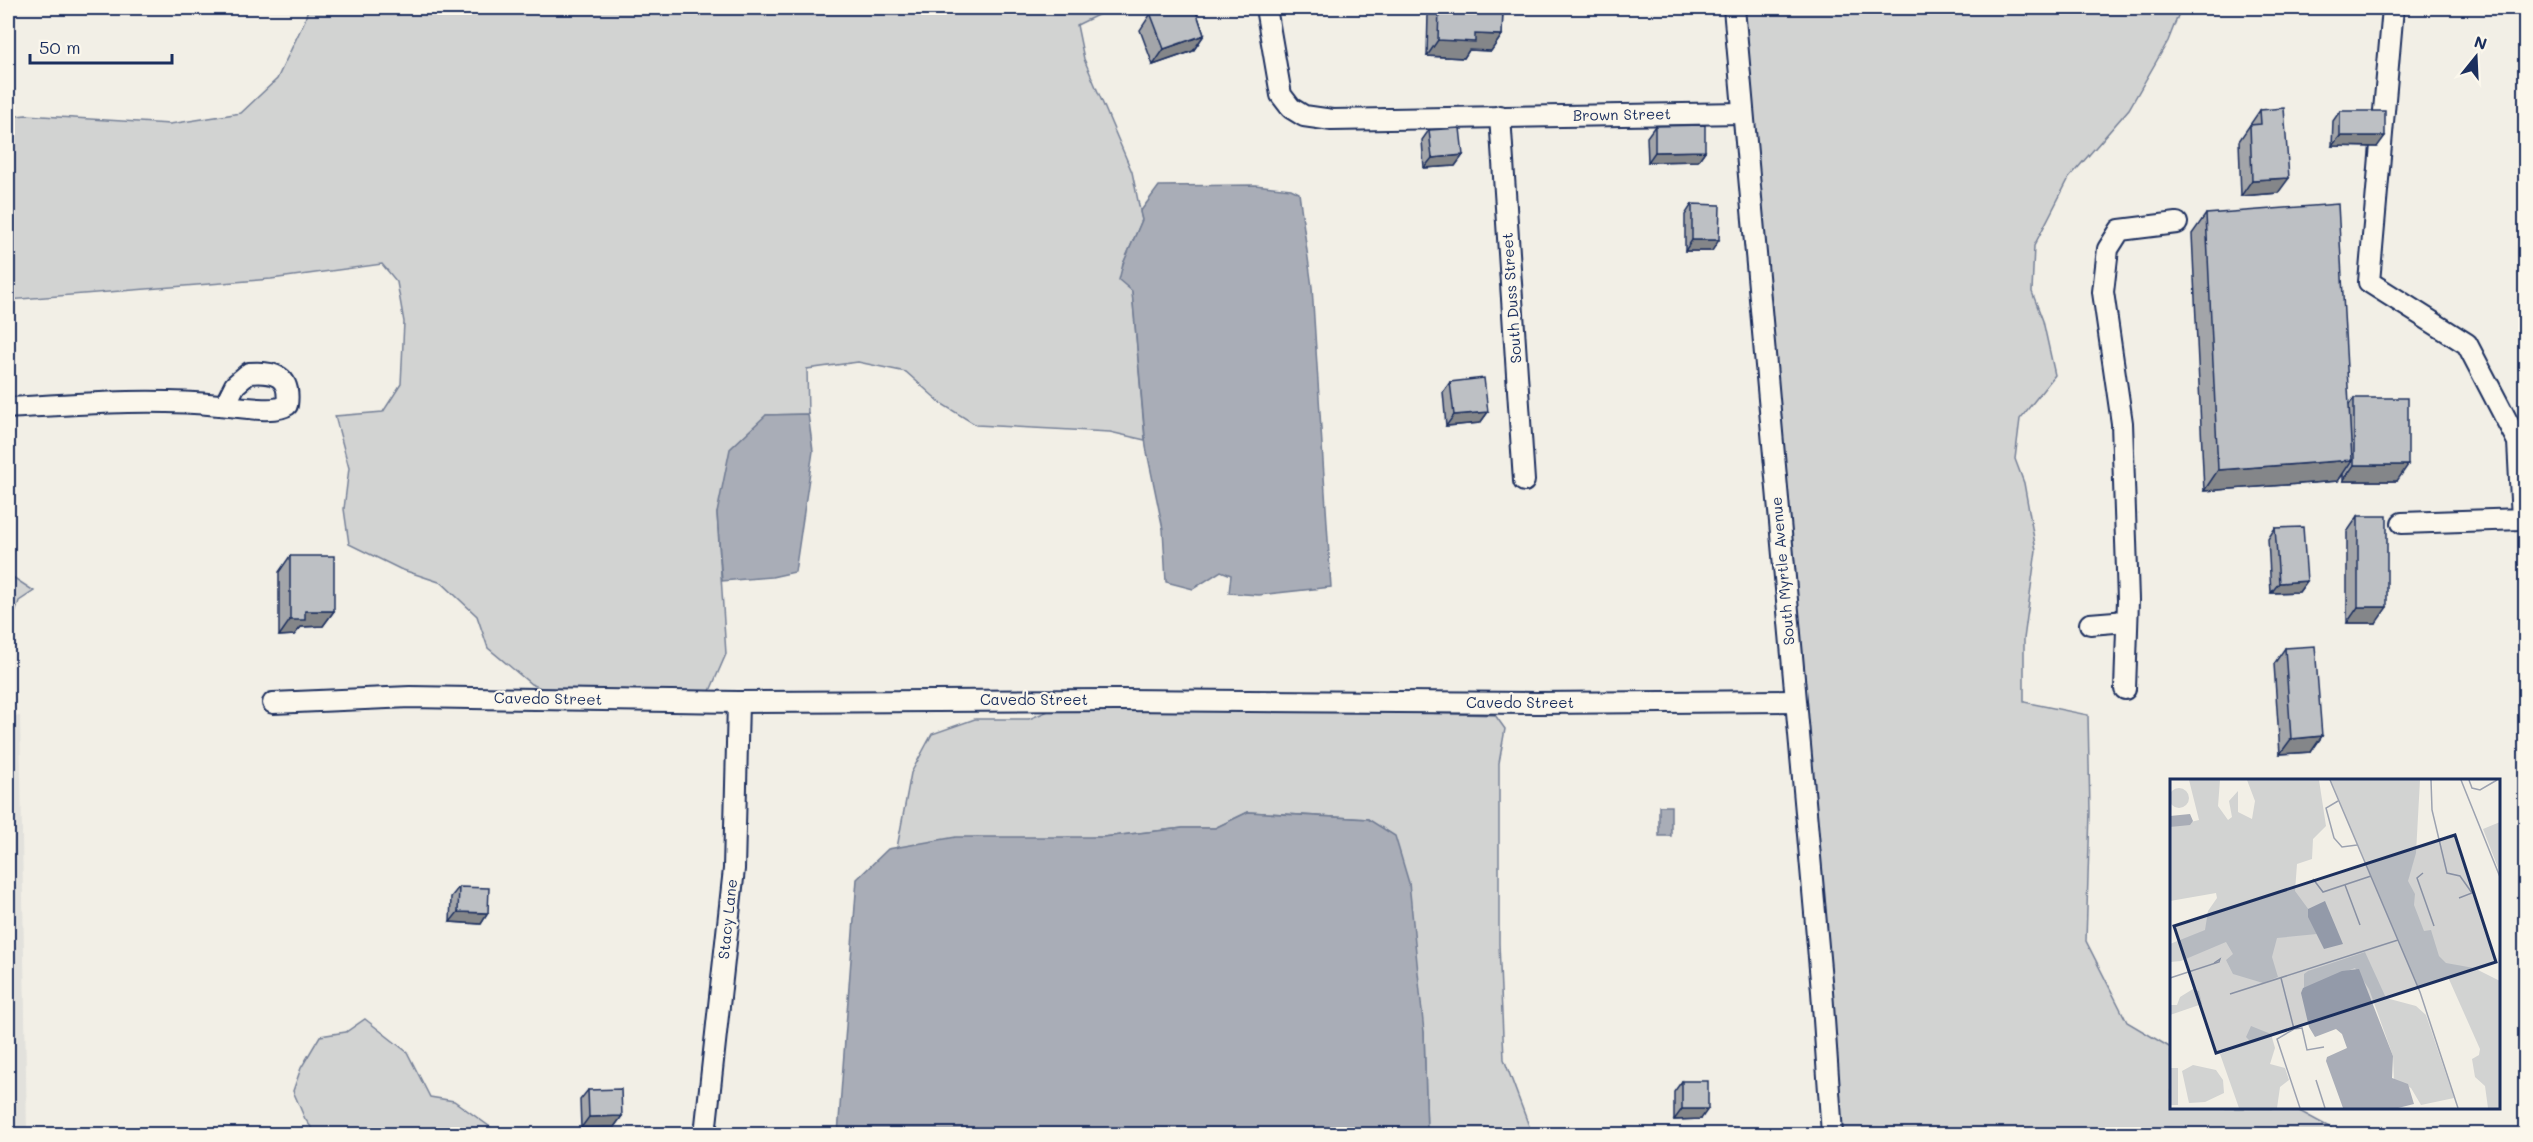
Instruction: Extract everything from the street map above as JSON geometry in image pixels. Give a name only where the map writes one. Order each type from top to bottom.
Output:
[{"type":"street","name":"Brown Street","points":[[1266,8],[1281,95],[1291,108],[1304,116],[1332,120],[1743,113]]},
{"type":"street","name":"South Myrtle Avenue","points":[[1734,8],[1822,991],[1832,1134]]},
{"type":"street","points":[[2393,8],[2369,282],[2467,345],[2518,442],[2522,519],[2402,523]]},
{"type":"street","name":"South Duss Street","points":[[1500,116],[1524,481]]},
{"type":"street","points":[[2125,689],[2127,621],[2122,423],[2103,292],[2108,249],[2120,230],[2177,223]]},
{"type":"street","points":[[8,408],[170,400],[225,405]]},
{"type":"street","points":[[2090,624],[2127,621]]},
{"type":"street","name":"Cavedo Street","points":[[273,703],[410,697],[738,702],[1795,701]]},
{"type":"street","name":"Stacy Lane","points":[[705,1134],[734,869],[738,702]]},
{"type":"shaded area","points":[[308,8],[1109,8],[1077,25],[1084,59],[1132,172],[1142,220],[1123,264],[1132,291],[1145,440],[1110,432],[976,425],[942,404],[906,372],[858,362],[807,369],[808,414],[766,415],[717,513],[726,654],[710,691],[653,711],[575,702],[531,684],[488,648],[477,616],[442,583],[400,569],[349,544],[344,509],[349,468],[335,416],[383,412],[401,384],[404,322],[397,282],[382,264],[271,279],[8,300],[8,117],[26,115],[170,124],[241,113],[277,79],[305,20]]},
{"type":"shaded area","points":[[1734,8],[2181,8],[2168,41],[2129,109],[2069,178],[2034,246],[2032,292],[2043,321],[2055,375],[2020,419],[2015,459],[2024,483],[2036,550],[2024,639],[2024,702],[2088,715],[2090,812],[2086,941],[2127,1022],[2170,1047],[2170,1109],[2296,1109],[2342,1134],[1832,1134]]},
{"type":"shaded area","points":[[1255,185],[1291,189],[1299,193],[1312,287],[1331,587],[1259,595],[1229,593],[1231,575],[1221,571],[1193,589],[1166,582],[1163,529],[1146,447],[1132,291],[1119,280],[1123,264],[1142,220],[1140,212],[1159,186]]},
{"type":"shaded area","points":[[808,414],[813,451],[795,572],[772,577],[722,581],[717,513],[730,449],[766,415]]},
{"type":"shaded area","points":[[8,574],[34,591],[19,601],[8,636]]},
{"type":"shaded area","points":[[1068,703],[1495,715],[1505,729],[1499,763],[1499,944],[1504,1059],[1532,1134],[1427,1134],[1424,1032],[1368,819],[1248,812],[1215,828],[1183,828],[1103,837],[897,848],[911,773],[932,734],[975,719],[1029,719]]},
{"type":"shaded area","points":[[8,716],[20,716],[27,1134],[8,1134]]},
{"type":"shaded area","points":[[1659,806],[1671,806],[1671,836],[1659,836]]},
{"type":"shaded area","points":[[1248,812],[1368,819],[1395,836],[1409,883],[1424,1032],[1427,1134],[838,1134],[857,879],[888,849],[956,837],[1103,837],[1183,828],[1215,828]]},
{"type":"shaded area","points":[[365,1019],[407,1052],[430,1097],[454,1101],[500,1134],[316,1134],[305,1119],[293,1091],[301,1068],[320,1036],[346,1032]]},
{"type":"building","points":[[1195,8],[1204,35],[1164,49],[1151,15],[1153,10]]},
{"type":"building","points":[[1439,8],[1503,8],[1502,35],[1475,34],[1475,42],[1438,40]]},
{"type":"building","points":[[2284,108],[2289,178],[2252,180],[2250,125],[2261,124],[2260,110]]},
{"type":"building","points":[[2340,111],[2385,111],[2385,136],[2340,136]]},
{"type":"building","points":[[1705,125],[1705,151],[1655,152],[1655,126]]},
{"type":"building","points":[[1460,128],[1463,155],[1432,158],[1429,130]]},
{"type":"building","points":[[1692,204],[1720,205],[1719,240],[1692,240]]},
{"type":"building","points":[[2338,204],[2352,460],[2218,470],[2206,214]]},
{"type":"building","points":[[1484,378],[1488,412],[1454,415],[1450,382]]},
{"type":"building","points":[[2354,398],[2408,398],[2408,465],[2354,465]]},
{"type":"building","points":[[2358,516],[2387,516],[2387,607],[2358,607]]},
{"type":"building","points":[[2303,527],[2307,581],[2279,583],[2275,528]]},
{"type":"building","points":[[290,556],[334,556],[334,611],[305,611],[305,620],[290,620]]},
{"type":"building","points":[[2315,646],[2322,736],[2291,739],[2285,648]]},
{"type":"building","points":[[459,887],[489,888],[488,913],[458,912]]},
{"type":"building","points":[[1682,1081],[1708,1081],[1708,1109],[1682,1109]]},
{"type":"building","points":[[621,1089],[622,1116],[589,1117],[588,1090]]}]
